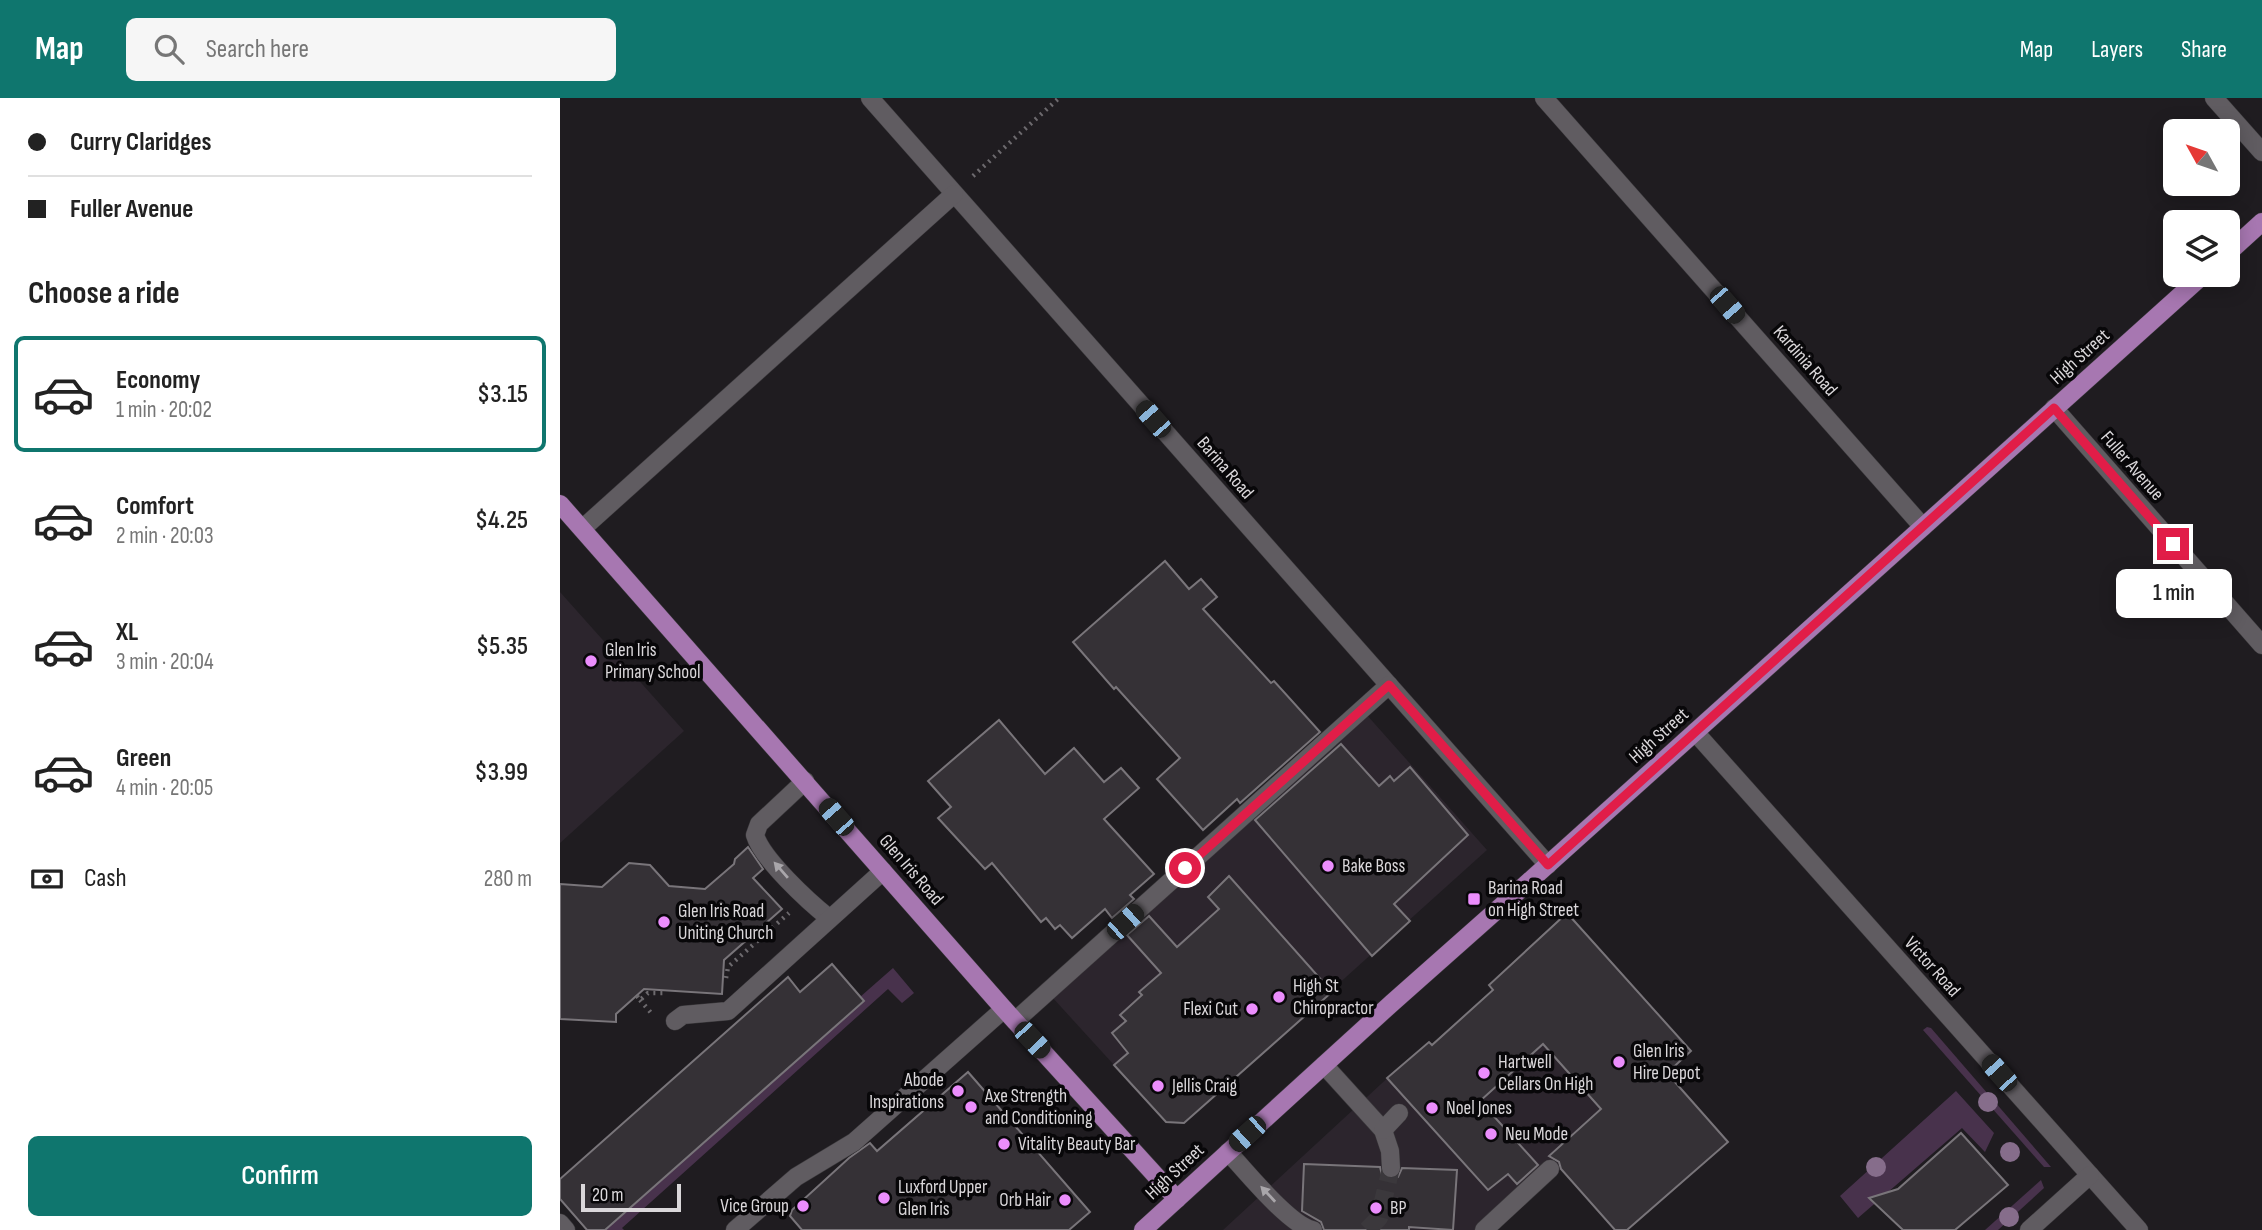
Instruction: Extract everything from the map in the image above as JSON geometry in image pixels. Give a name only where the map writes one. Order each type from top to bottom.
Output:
[{"type":"main road","points":[[2240,242],[2262,222]]},
{"type":"main road","name":"High Street","points":[[1143,1230],[2190,287]]},
{"type":"main road","name":"Glen Iris Road","points":[[560,504],[1009,1015],[1177,1199]]},
{"type":"street","name":"Barina Road","points":[[870,98],[1548,865]]},
{"type":"street","name":"Kardinia Road","points":[[1544,98],[1923,527]]},
{"type":"street","points":[[2214,98],[2262,152]]},
{"type":"street","points":[[582,529],[954,194]]},
{"type":"street","name":"Fuller Avenue","points":[[2054,408],[2262,645]]},
{"type":"street","points":[[735,1230],[796,1177],[854,1142],[1009,1015],[1389,685]]},
{"type":"street","name":"Victor Road","points":[[1695,732],[2138,1230]]},
{"type":"street","points":[[805,781],[759,824],[755,835],[760,847],[805,899],[829,918]]},
{"type":"street","points":[[675,1021],[683,1015],[728,1011],[883,871]]},
{"type":"street","points":[[1324,1065],[1388,1139],[1391,1168]]},
{"type":"street","points":[[1382,1130],[1399,1113]]},
{"type":"street","points":[[1228,1152],[1286,1214],[1305,1229],[1313,1230]]},
{"type":"street","points":[[1484,1230],[1550,1169]]},
{"type":"street","points":[[2029,1230],[2090,1175]]},
{"type":"street","points":[[560,1223],[566,1230]]},
{"type":"path","points":[[954,194],[1059,98]]},
{"type":"path","points":[[725,986],[728,967],[805,899]]},
{"type":"path","points":[[655,1017],[638,998],[648,993],[674,994]]},
{"type":"shaded area","name":"Glen Iris Primary School","points":[[560,592],[684,731],[560,843]]},
{"type":"shaded area","points":[[1358,705],[1487,850],[1184,1123],[1166,1122],[1041,985]]},
{"type":"shaded area","points":[[1567,913],[1691,1051],[1667,1073],[1728,1142],[1627,1230],[1615,1230],[1561,1169],[1495,1230],[1223,1230],[1407,1060],[1429,1042],[1432,1045],[1493,990],[1489,985]]},
{"type":"shaded area","points":[[893,968],[914,993],[902,1003],[888,989],[622,1228],[624,1230],[605,1230],[863,1001],[860,997]]},
{"type":"shaded area","points":[[1931,1028],[2051,1167],[2044,1167],[1923,1030]]},
{"type":"shaded area","points":[[1956,1091],[1994,1133],[1985,1152],[1962,1128],[1858,1218],[1840,1196]]},
{"type":"shaded area","points":[[2041,1180],[2044,1188],[1998,1230],[1985,1230]]},
{"type":"building","points":[[1165,561],[1189,589],[1201,579],[1217,597],[1203,609],[1320,732],[1240,803],[1237,799],[1203,830],[1157,779],[1180,758],[1073,642]]},
{"type":"building","points":[[999,720],[1045,774],[1074,748],[1104,782],[1121,768],[1139,788],[1104,819],[1154,874],[1130,895],[1134,899],[1112,918],[1105,909],[1072,938],[1060,925],[1055,929],[1046,918],[1041,922],[992,863],[985,869],[938,818],[951,807],[928,781]]},
{"type":"building","points":[[1341,744],[1379,786],[1390,776],[1394,781],[1410,767],[1468,835],[1394,904],[1410,921],[1372,956],[1255,820]]},
{"type":"building","name":"Glen Iris Road Uniting Church","points":[[748,847],[763,869],[753,878],[782,909],[724,960],[722,994],[644,989],[616,1014],[616,1022],[560,1019],[560,884],[602,887],[629,863],[650,865],[669,886],[705,889],[734,864],[735,859]]},
{"type":"building","points":[[1229,876],[1332,992],[1184,1123],[1166,1122],[1114,1065],[1128,1053],[1112,1033],[1126,1021],[1120,1015],[1142,995],[1139,992],[1161,973],[1127,935],[1149,916],[1177,947],[1219,909],[1208,897]]},
{"type":"building","name":"Glen Iris Hire Depot","points":[[1567,913],[1691,1051],[1667,1073],[1728,1142],[1627,1230],[1615,1230],[1561,1169],[1559,1162],[1549,1156],[1601,1109],[1543,1044],[1480,1101],[1538,1165],[1517,1184],[1508,1174],[1488,1190],[1387,1078],[1429,1042],[1432,1045],[1493,990],[1489,985]]},
{"type":"building","points":[[832,964],[864,1001],[605,1230],[587,1230],[560,1199],[560,1179],[788,977],[800,992]]},
{"type":"building","points":[[968,1072],[1090,1212],[1069,1230],[802,1230],[790,1216],[792,1210],[849,1158],[870,1143],[877,1151]]},
{"type":"building","points":[[1961,1133],[2008,1185],[1955,1230],[1903,1230],[1869,1198],[1898,1189]]},
{"type":"building","points":[[1304,1164],[1380,1167],[1382,1175],[1391,1179],[1398,1177],[1402,1168],[1457,1170],[1453,1230],[1409,1227],[1409,1230],[1324,1230],[1321,1222],[1302,1211]]},
{"type":"tunnel","points":[[1367,1230],[1379,1218],[1391,1168]]},
{"type":"place","name":"Glen Iris Primary School","points":[[591,661]]},
{"type":"place","name":"Bake Boss","points":[[1328,866]]},
{"type":"place","name":"Barina Road on High Street","points":[[1474,899]]},
{"type":"place","name":"Glen Iris Road Uniting Church","points":[[664,922]]},
{"type":"place","name":"High St Chiropractor","points":[[1279,997]]},
{"type":"place","name":"Flexi Cut","points":[[1252,1009]]},
{"type":"place","name":"Glen Iris Hire Depot","points":[[1619,1062]]},
{"type":"place","name":"Hartwell Cellars On High","points":[[1484,1073]]},
{"type":"place","name":"Jellis Craig","points":[[1158,1086]]},
{"type":"place","name":"Abode Inspirations","points":[[958,1091]]},
{"type":"place","name":"Axe Strength and Conditioning","points":[[971,1107]]},
{"type":"place","name":"Noel Jones","points":[[1432,1108]]},
{"type":"place","name":"Neu Mode","points":[[1491,1134]]},
{"type":"place","name":"Vitality Beauty Bar","points":[[1004,1144]]},
{"type":"place","name":"Luxford Upper Glen Iris","points":[[884,1198]]},
{"type":"place","name":"Orb Hair","points":[[1065,1200]]},
{"type":"place","name":"Vice Group","points":[[803,1206]]},
{"type":"place","name":"BP","points":[[1376,1208]]},
{"type":"route","points":[[1185,868],[1389,685],[1548,865],[2054,408],[2173,544]]}]
